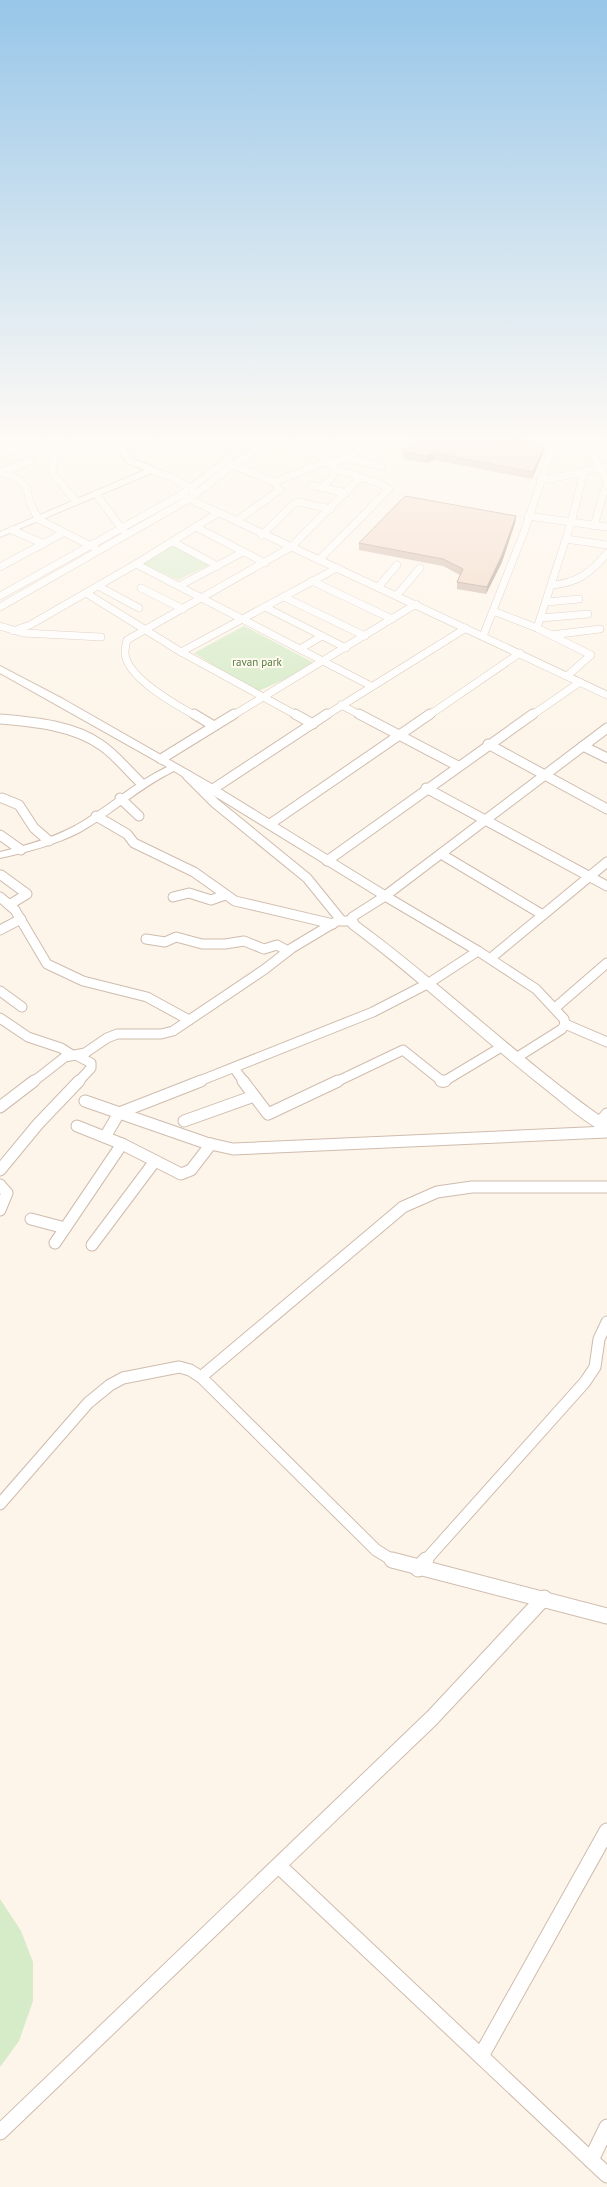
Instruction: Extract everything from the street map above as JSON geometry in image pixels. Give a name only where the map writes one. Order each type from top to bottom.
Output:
[{"type":"street","points":[[28,537],[44,544]]},
{"type":"street","points":[[1,566],[56,537]]},
{"type":"street","points":[[72,537],[100,550]]},
{"type":"street","points":[[0,596],[108,537]]},
{"type":"street","points":[[1,605],[31,590],[122,537]]},
{"type":"street","points":[[13,630],[30,625],[86,594],[181,537]]},
{"type":"street","points":[[215,537],[265,563]]},
{"type":"street","points":[[268,537],[397,594],[607,695]]},
{"type":"street","points":[[214,726],[151,688],[134,673],[129,664],[124,645],[126,640],[291,548],[302,537]]},
{"type":"street","points":[[319,560],[341,537]]},
{"type":"street","points":[[483,636],[520,537]]},
{"type":"street","points":[[537,628],[566,539],[607,545]]},
{"type":"street","points":[[173,542],[218,566]]},
{"type":"street","points":[[179,586],[244,552]]},
{"type":"street","points":[[552,585],[578,582],[607,553]]},
{"type":"street","points":[[64,561],[73,566]]},
{"type":"street","points":[[136,564],[371,686]]},
{"type":"street","points":[[379,586],[397,565]]},
{"type":"street","points":[[181,652],[337,568]]},
{"type":"street","points":[[397,594],[420,568]]},
{"type":"street","points":[[42,573],[52,578]]},
{"type":"street","points":[[312,581],[392,619]]},
{"type":"street","points":[[20,585],[31,590]]},
{"type":"street","points":[[98,586],[139,608]]},
{"type":"street","points":[[141,588],[182,609]]},
{"type":"street","points":[[86,594],[181,652],[312,724]]},
{"type":"street","points":[[284,597],[365,636]]},
{"type":"street","points":[[547,602],[579,599]]},
{"type":"street","points":[[161,759],[416,604]]},
{"type":"street","points":[[265,607],[346,648]]},
{"type":"street","points":[[492,612],[537,628],[591,655],[567,676]]},
{"type":"street","points":[[541,618],[588,614]]},
{"type":"street","points":[[0,626],[43,635],[101,637]]},
{"type":"street","points":[[213,789],[341,705],[466,628]]},
{"type":"street","points":[[550,635],[600,629]]},
{"type":"street","points":[[300,649],[322,636]]},
{"type":"street","points":[[270,824],[520,653]]},
{"type":"street","points":[[0,669],[60,701],[213,789],[327,861],[491,958],[536,989],[555,1008],[564,1019],[565,1024],[562,1029],[516,1058]]},
{"type":"street","points":[[327,861],[488,744],[580,682]]},
{"type":"street","points":[[341,705],[458,766]]},
{"type":"street","points":[[0,720],[39,722],[89,737],[103,746],[141,784]]},
{"type":"street","points":[[0,1107],[61,1060],[85,1053],[114,1035],[165,1034],[173,1031],[256,976],[288,951],[353,917],[385,896],[607,728]]},
{"type":"street","points":[[597,736],[607,741]]},
{"type":"street","points":[[488,744],[607,809]]},
{"type":"street","points":[[583,746],[607,758]]},
{"type":"street","points":[[0,855],[49,841],[77,828],[141,784],[174,766]]},
{"type":"street","points":[[186,774],[206,794],[306,878],[322,894],[342,922],[429,983],[516,1058],[604,1128]]},
{"type":"street","points":[[426,788],[607,886]]},
{"type":"street","points":[[2,798],[19,805],[34,828],[49,841]]},
{"type":"street","points":[[120,798],[140,816]]},
{"type":"street","points":[[96,816],[127,834],[134,843],[194,872],[225,895],[242,903],[342,922]]},
{"type":"street","points":[[0,834],[21,850]]},
{"type":"street","points":[[441,854],[543,915]]},
{"type":"street","points":[[491,958],[607,862]]},
{"type":"street","points":[[1,876],[26,894],[9,905]]},
{"type":"street","points":[[173,897],[189,893],[211,900],[225,895]]},
{"type":"street","points":[[0,897],[20,919],[41,957],[51,967],[83,981],[146,997],[189,1020]]},
{"type":"street","points":[[0,930],[20,919]]},
{"type":"street","points":[[146,939],[165,942],[176,938],[202,944],[224,944],[244,941],[264,949],[277,946],[288,951]]},
{"type":"street","points":[[106,1137],[119,1113],[373,1012],[429,983],[478,951]]},
{"type":"street","points":[[555,1008],[607,963]]},
{"type":"street","points":[[0,991],[22,1007]]},
{"type":"street","points":[[0,1018],[28,1036],[61,1048],[91,1063],[91,1068],[38,1124],[0,1170]]},
{"type":"street","points":[[565,1024],[607,1042]]},
{"type":"street","points":[[234,1068],[266,1112],[272,1114],[403,1050],[438,1080],[446,1081],[503,1046]]},
{"type":"street","points":[[184,1121],[254,1096]]},
{"type":"street","points":[[85,1101],[211,1144],[232,1149],[604,1128]]},
{"type":"street","points":[[604,1128],[607,1114]]},
{"type":"street","points":[[77,1126],[122,1144],[175,1172],[187,1173],[211,1144]]},
{"type":"street","points":[[54,1243],[122,1144]]},
{"type":"street","points":[[92,1245],[155,1161]]},
{"type":"street","points":[[0,1185],[7,1193],[0,1210]]},
{"type":"street","points":[[201,1377],[403,1208],[418,1198],[438,1192],[472,1188],[607,1187]]},
{"type":"street","points":[[31,1218],[65,1228]]},
{"type":"street","points":[[418,1569],[585,1382],[595,1367],[599,1339],[607,1322]]},
{"type":"street","points":[[0,1504],[88,1403],[110,1385],[123,1378],[179,1367],[190,1370],[201,1377],[376,1550],[396,1562],[418,1569],[544,1598],[607,1616]]},
{"type":"street","points":[[0,2132],[432,1718],[544,1598]]},
{"type":"street","points":[[481,2056],[607,1832]]},
{"type":"street","points":[[279,1866],[607,2175]]},
{"type":"street","points":[[591,2160],[607,2127]]},
{"type":"green space","points":[[173,546],[209,565],[178,580],[139,562]]},
{"type":"green space","name":"ravan park","points":[[244,626],[318,665],[256,692],[194,653]]},
{"type":"green space","points":[[0,1899],[21,1931],[33,1962],[33,2001],[19,2041],[0,2067]]},
{"type":"building","points":[[365,537],[508,537],[487,587],[457,582],[463,569],[443,559],[359,543]]}]
